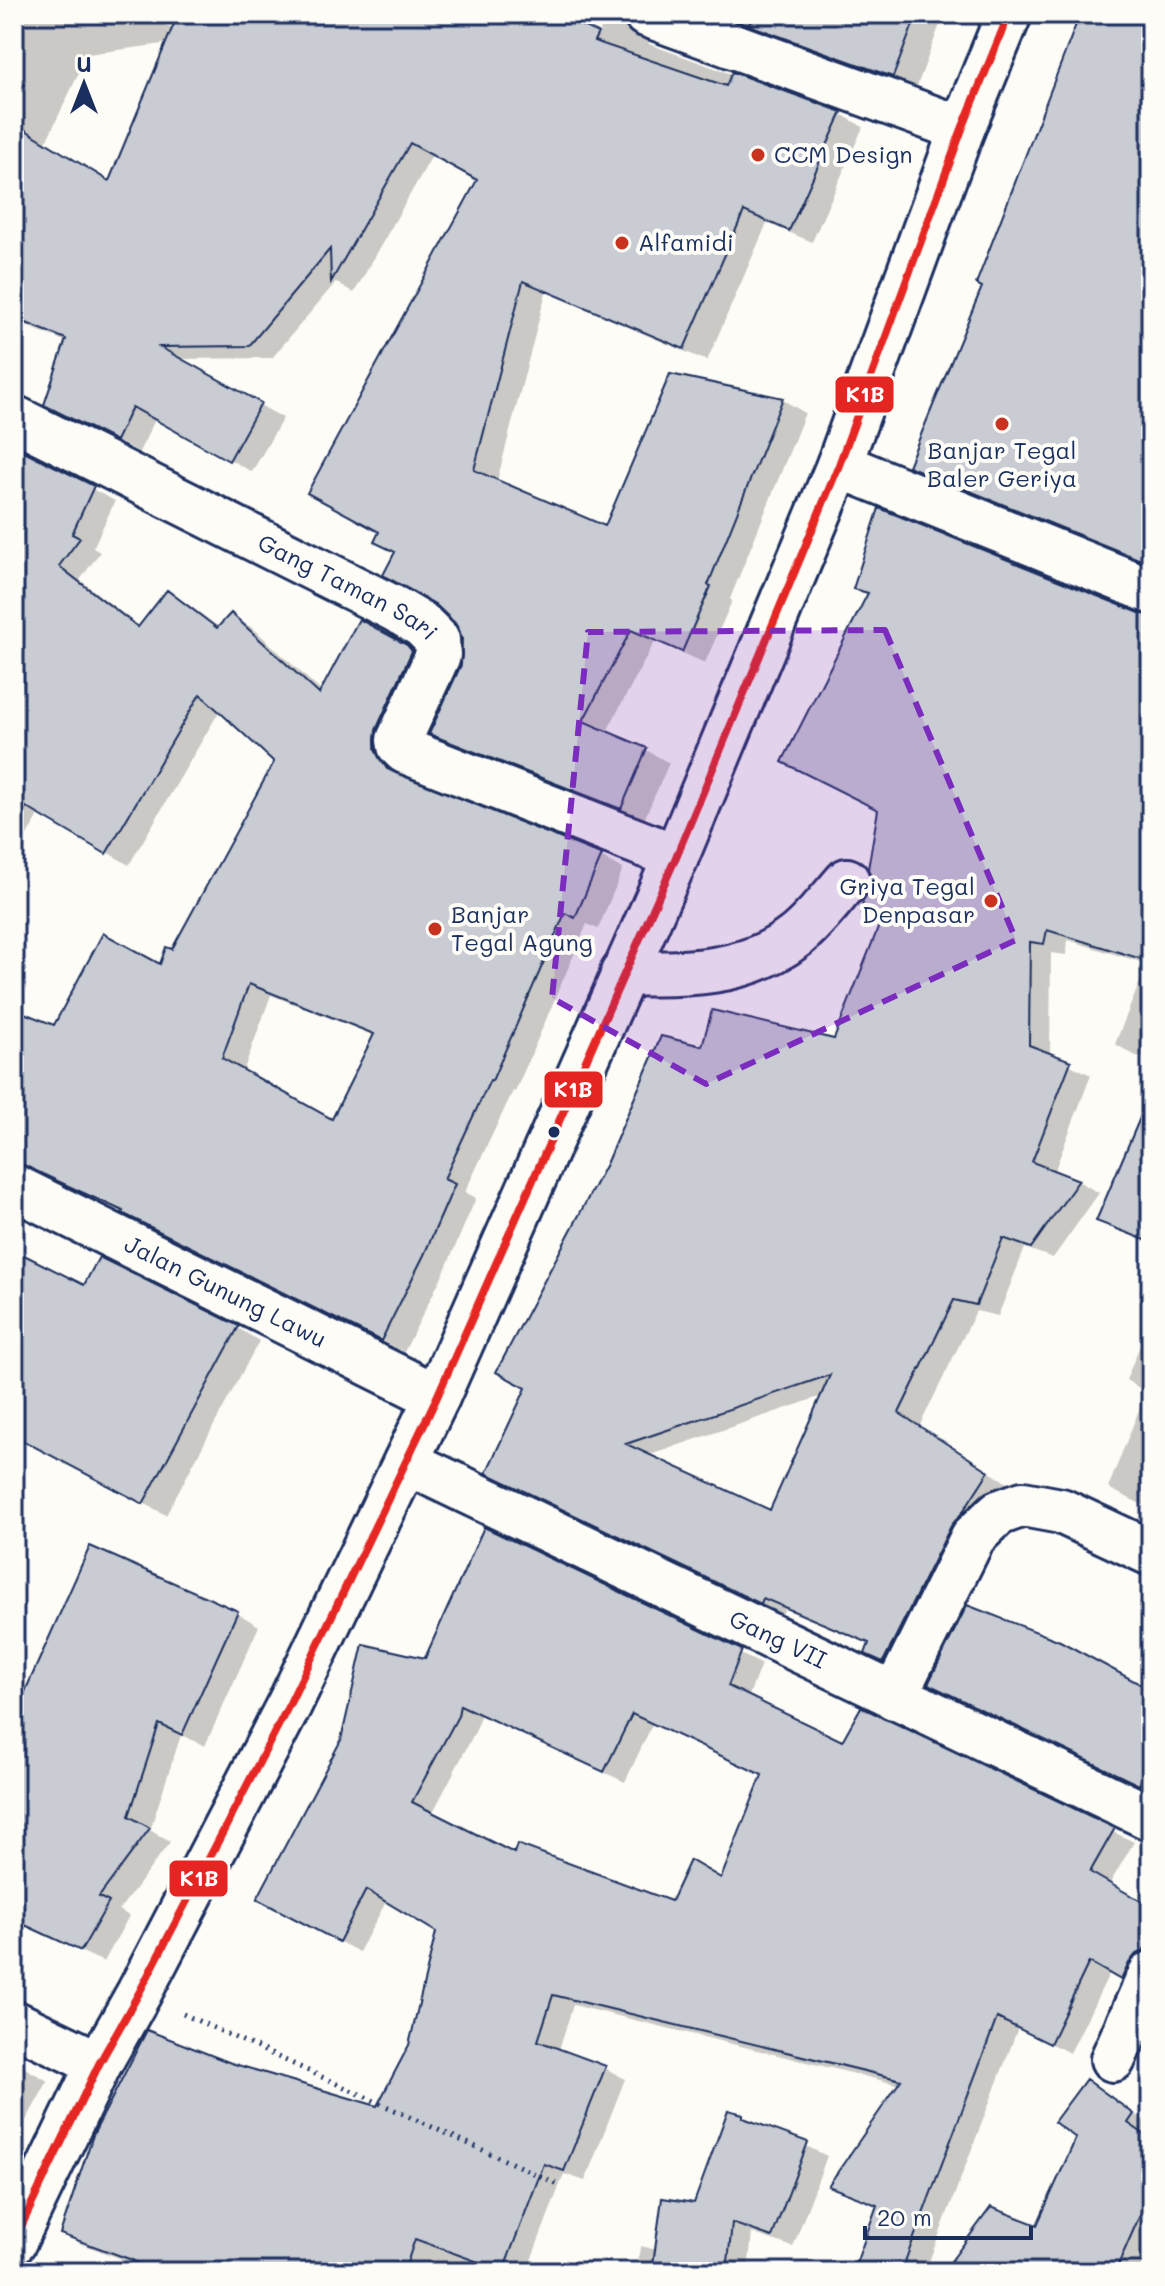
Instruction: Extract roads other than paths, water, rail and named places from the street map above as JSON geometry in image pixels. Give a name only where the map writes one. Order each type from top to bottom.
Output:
[{"type":"main road","points":[[646,14],[962,129]]},
{"type":"main road","points":[[14,2241],[99,2064],[290,1703],[437,1397],[676,857],[839,465],[962,129],[1009,14]]},
{"type":"main road","name":"Gang Taman Sari","points":[[14,418],[395,609],[434,635],[439,647],[438,655],[398,742],[405,751],[676,857]]},
{"type":"main road","points":[[839,465],[1151,591]]},
{"type":"main road","points":[[623,973],[682,975],[763,957],[797,935],[847,881]]},
{"type":"main road","name":"Jalan Gunung Lawu","points":[[14,1187],[437,1397]]},
{"type":"main road","name":"Gang VII","points":[[406,1462],[1151,1818]]},
{"type":"main road","points":[[894,1697],[973,1537],[998,1513],[1023,1504],[1061,1511],[1151,1553]]},
{"type":"main road","points":[[1113,2059],[1151,1974]]},
{"type":"main road","points":[[14,2023],[99,2064]]},
{"type":"place","name":"CCM Design","points":[[758,155]]},
{"type":"place","name":"Alfamidi","points":[[622,243]]},
{"type":"place","name":"Banjar Tegal Baler Geriya","points":[[1002,424]]},
{"type":"place","name":"Griya Tegal Denpasar","points":[[991,901]]},
{"type":"place","name":"Banjar Tegal Agung","points":[[435,929]]}]
